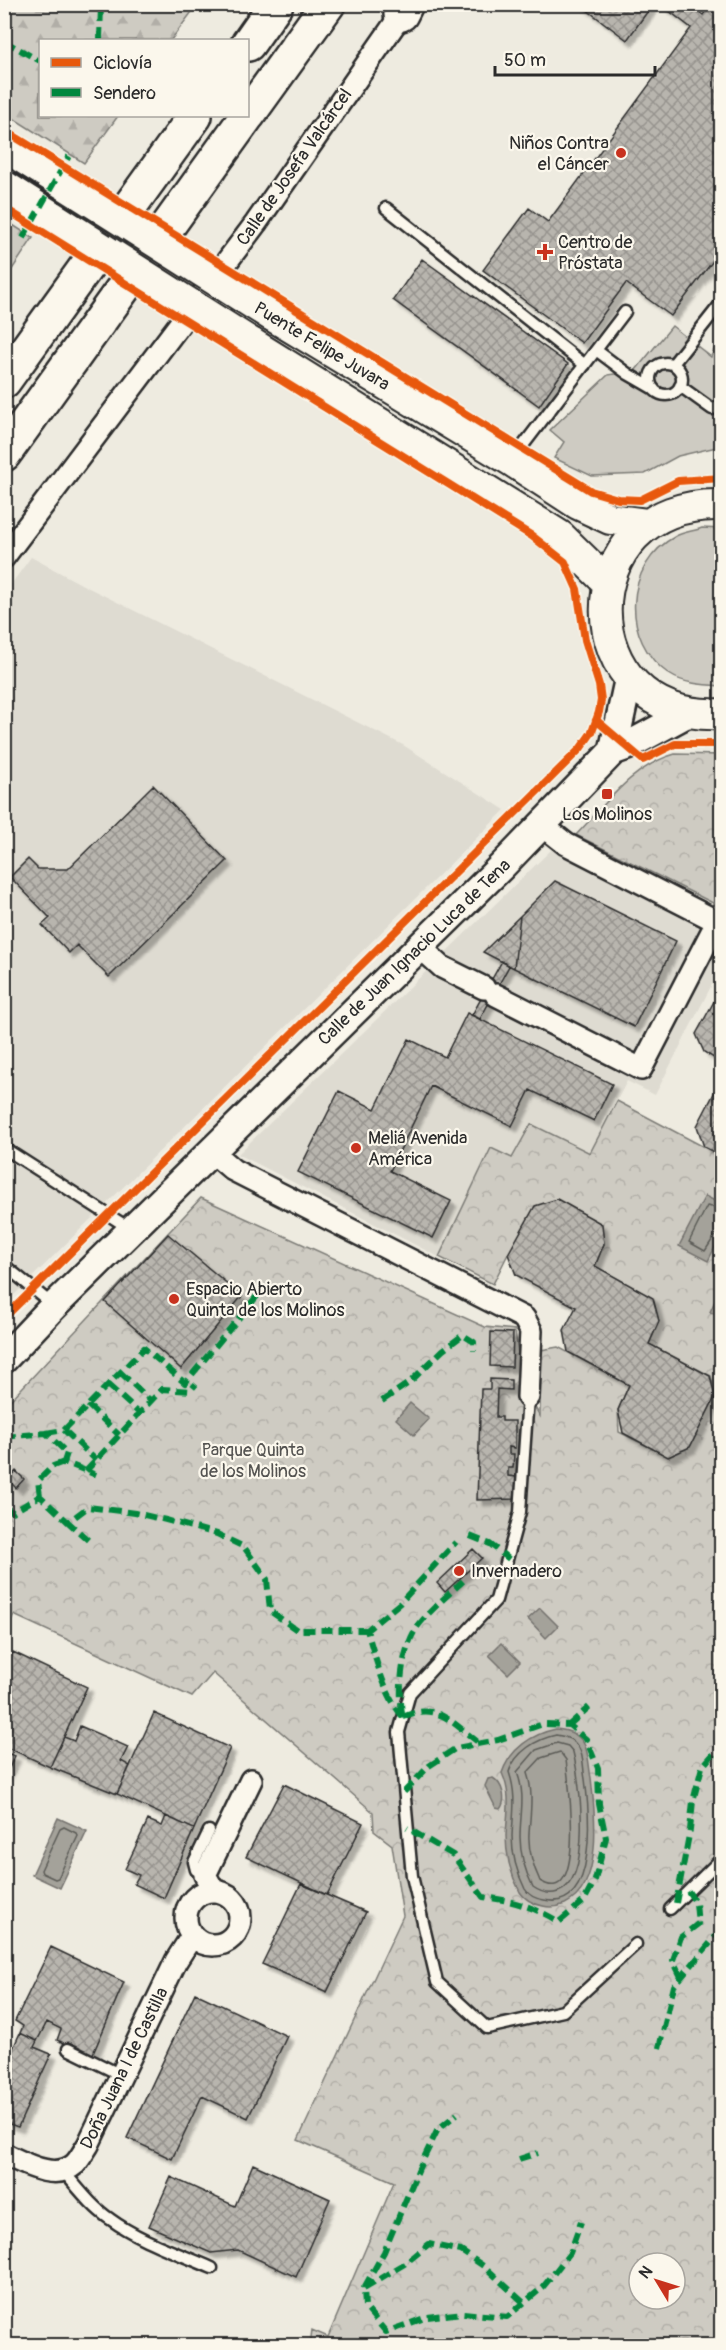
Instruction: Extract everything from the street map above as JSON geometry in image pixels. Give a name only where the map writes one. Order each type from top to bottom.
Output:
[{"type":"highway","points":[[249,43],[276,4]]},
{"type":"highway","points":[[249,112],[328,4]]},
{"type":"highway","points":[[4,381],[194,117]]},
{"type":"highway","points":[[4,454],[246,117]]},
{"type":"main road","name":"Puente Felipe Juvara","points":[[4,146],[271,315],[512,460],[578,504],[610,519],[648,524]]},
{"type":"main road","name":"Puente Felipe Juvara","points":[[4,186],[561,536],[608,583]]},
{"type":"main road","points":[[721,504],[697,505],[675,510],[648,524],[630,540],[617,561],[608,583],[605,608],[607,632],[615,656],[629,677],[646,693],[666,705],[688,712],[722,714]]},
{"type":"street","name":"Calle de Josefa Valcárcel","points":[[4,556],[256,223],[405,8]]},
{"type":"street","points":[[613,751],[629,677]]},
{"type":"street","name":"Calle de Juan Ignacio Luca de Tena","points":[[6,1353],[420,947],[613,751],[627,746],[688,712]]},
{"type":"street","points":[[420,947],[442,967],[641,1069],[719,923],[566,844],[542,825]]},
{"type":"street","points":[[212,1151],[233,1170],[524,1318],[531,1331],[528,1397]]},
{"type":"street","points":[[210,1883],[231,1897],[240,1913],[237,1930],[232,1937],[216,1945],[208,1945],[192,1936],[185,1920],[190,1902],[210,1883],[251,1780]]},
{"type":"street","name":"Doña Juana I de Castilla","points":[[64,2172],[76,2163],[88,2145],[176,1961],[192,1936]]},
{"type":"street","points":[[4,2154],[51,2172],[64,2172]]},
{"type":"lane","points":[[386,208],[585,364]]},
{"type":"lane","points":[[673,364],[722,302]]},
{"type":"lane","points":[[512,460],[625,312]]},
{"type":"lane","points":[[596,350],[658,393],[674,394],[680,386],[682,376],[677,367],[663,363],[654,369],[650,379],[654,389]]},
{"type":"lane","points":[[680,386],[712,409],[722,406]]},
{"type":"lane","points":[[4,1148],[132,1230]]},
{"type":"lane","points":[[4,1265],[17,1273],[54,1306]]},
{"type":"lane","points":[[528,1397],[520,1512],[496,1600],[410,1693],[399,1732],[412,1876],[437,1982],[487,2028],[562,2011],[636,1944]]},
{"type":"lane","points":[[209,1831],[194,1862],[196,1870],[210,1883]]},
{"type":"lane","points":[[670,1909],[722,1858]]},
{"type":"lane","points":[[68,2049],[121,2075]]},
{"type":"lane","points":[[64,2172],[88,2199],[124,2229],[212,2268]]},
{"type":"shaded area","points":[[31,557],[403,745],[505,810],[5,1304],[4,594]]},
{"type":"shaded area","points":[[551,850],[721,937],[721,967],[655,1095],[627,1081],[590,1153],[531,1124],[512,1158],[491,1148],[439,1257],[238,1154]]},
{"type":"green space","points":[[5,4],[197,5],[172,39],[39,39],[39,117],[117,117],[84,163],[5,113]]},
{"type":"green space","points":[[5,220],[33,238],[5,280]]},
{"type":"green space","points":[[672,326],[711,357],[721,331],[721,446],[678,456],[645,474],[592,476],[554,458],[564,442],[550,430],[608,375],[635,371]]},
{"type":"green space","points":[[702,528],[721,529],[721,686],[687,682],[669,674],[653,660],[642,642],[636,623],[635,603],[638,583],[646,565],[659,549],[676,536]]},
{"type":"green space","points":[[675,754],[721,755],[721,907],[576,835],[633,777],[646,767]]},
{"type":"green space","name":"Parque Quinta de los Molinos","points":[[617,1101],[721,1156],[721,2345],[310,2345],[312,2330],[328,2337],[394,2182],[298,2140],[403,1916],[392,1845],[374,1831],[373,1812],[213,1673],[192,1697],[14,1615],[5,1635],[5,1406],[201,1198],[485,1327],[515,1330],[522,1386],[540,1416],[541,1350],[558,1347],[629,1385],[618,1410],[619,1432],[669,1457],[690,1447],[715,1397],[711,1376],[649,1344],[659,1322],[652,1298],[595,1266],[604,1244],[601,1224],[508,1254],[493,1284],[439,1257],[491,1148],[512,1158],[531,1124],[590,1153]]},
{"type":"water","points":[[705,1196],[721,1204],[721,1235],[708,1261],[679,1246]]},
{"type":"water","points":[[722,1290],[721,1317],[710,1312]]},
{"type":"water","points":[[410,1403],[429,1419],[414,1435],[396,1419]]},
{"type":"water","points":[[540,1608],[558,1626],[546,1638],[528,1619]]},
{"type":"water","points":[[501,1643],[520,1662],[508,1674],[489,1655]]},
{"type":"water","points":[[556,1729],[569,1732],[583,1742],[591,1778],[595,1829],[591,1865],[586,1882],[577,1895],[565,1904],[548,1907],[533,1903],[524,1897],[514,1879],[507,1850],[508,1797],[502,1773],[510,1757],[523,1744],[547,1731]]},
{"type":"water","points":[[493,1778],[503,1792],[500,1809],[496,1808],[485,1786],[488,1779]]},
{"type":"water","points":[[58,1818],[87,1831],[60,1888],[32,1875]]},
{"type":"building","points":[[579,4],[653,4],[627,40]]},
{"type":"building","points":[[660,4],[689,4],[703,15],[711,4],[722,4],[722,249],[671,316],[626,283],[582,343],[483,270],[529,208],[548,222],[691,28]]},
{"type":"building","points":[[422,259],[568,364],[539,406],[393,300]]},
{"type":"building","points":[[153,785],[227,861],[109,977],[77,945],[69,953],[42,925],[50,918],[10,877],[28,859],[38,869],[68,869]]},
{"type":"building","points":[[555,881],[676,941],[634,1027],[514,968],[520,916]]},
{"type":"building","points":[[520,916],[514,968],[483,952]]},
{"type":"building","points":[[502,961],[509,966],[480,1019],[472,1015]]},
{"type":"building","points":[[722,987],[722,1063],[704,1052],[696,1034]]},
{"type":"building","name":"Meliá Avenida América","points":[[467,1013],[612,1084],[594,1121],[530,1090],[512,1126],[431,1086],[390,1171],[451,1201],[433,1238],[298,1172],[339,1091],[375,1109],[409,1039],[445,1057]]},
{"type":"building","points":[[722,1078],[722,1156],[704,1147],[697,1126]]},
{"type":"building","points":[[557,1199],[602,1224],[604,1244],[595,1266],[653,1298],[659,1321],[649,1344],[710,1376],[715,1397],[690,1447],[668,1457],[623,1433],[618,1410],[629,1385],[568,1352],[564,1330],[576,1307],[516,1275],[508,1254],[535,1206]]},
{"type":"building","name":"Espacio Abierto Quinta de los Molinos","points":[[168,1234],[242,1296],[181,1369],[105,1302]]},
{"type":"building","points":[[491,1332],[513,1333],[512,1367],[490,1366]]},
{"type":"building","points":[[490,1379],[511,1380],[511,1390],[497,1389],[496,1417],[502,1417],[502,1421],[515,1421],[515,1448],[509,1447],[509,1454],[514,1454],[513,1468],[508,1468],[508,1476],[517,1477],[516,1499],[477,1500],[481,1389],[490,1389]]},
{"type":"building","points":[[16,1471],[24,1479],[16,1488],[8,1480]]},
{"type":"building","name":"Invernadero","points":[[473,1549],[482,1558],[445,1592],[437,1583]]},
{"type":"building","points":[[13,1652],[87,1687],[50,1767],[4,1746],[4,1669]]},
{"type":"building","points":[[154,1713],[230,1748],[194,1829],[117,1794]]},
{"type":"building","points":[[80,1726],[128,1747],[121,1761],[130,1766],[117,1794],[50,1767],[64,1737],[74,1741]]},
{"type":"building","points":[[4,1752],[15,1756],[4,1778]]},
{"type":"building","points":[[284,1784],[363,1823],[327,1895],[246,1857]]},
{"type":"building","points":[[166,1816],[194,1829],[164,1898],[134,1884],[139,1875],[125,1869],[148,1820],[162,1826]]},
{"type":"building","points":[[301,1884],[366,1912],[327,1992],[262,1964]]},
{"type":"building","points":[[51,1947],[124,1982],[92,2056],[57,2040],[61,2029],[47,2022],[37,2041],[20,2033],[23,2026],[15,2021]]},
{"type":"building","points":[[195,1993],[287,2036],[248,2118],[202,2096],[172,2159],[127,2138]]},
{"type":"building","points":[[20,2033],[37,2041],[34,2047],[51,2054],[18,2127],[4,2122],[4,2053],[10,2055]]},
{"type":"building","points":[[253,2164],[330,2199],[296,2277],[238,2250],[211,2253],[149,2226],[171,2177],[235,2206]]},
{"type":"marked path","points":[[100,39],[101,4]]},
{"type":"marked path","points":[[4,41],[39,60]]},
{"type":"marked path","points":[[23,238],[69,156]]},
{"type":"marked path","points":[[46,1433],[64,1430],[144,1348],[185,1383],[262,1290]]},
{"type":"marked path","points":[[382,1401],[410,1382],[443,1350],[463,1335],[474,1342],[474,1351]]},
{"type":"marked path","points":[[120,1372],[151,1401]]},
{"type":"marked path","points":[[86,1471],[162,1389],[190,1391],[196,1384]]},
{"type":"marked path","points":[[108,1385],[139,1413]]},
{"type":"marked path","points":[[88,1405],[119,1435]]},
{"type":"marked path","points":[[64,1430],[96,1460]]},
{"type":"marked path","points":[[4,1437],[46,1433],[67,1453],[64,1462],[96,1475]]},
{"type":"marked path","points":[[40,1496],[38,1481],[53,1466],[64,1462]]},
{"type":"marked path","points":[[4,1507],[13,1512],[40,1496],[68,1522]]},
{"type":"marked path","points":[[88,1540],[68,1522],[88,1507],[135,1513],[217,1534],[244,1547],[267,1579],[270,1611],[297,1630],[367,1630]]},
{"type":"marked path","points":[[470,1536],[490,1544],[509,1559]]},
{"type":"marked path","points":[[403,1717],[386,1687],[367,1630],[400,1603],[456,1542]]},
{"type":"marked path","points":[[402,1714],[402,1672],[406,1651],[414,1632],[423,1619],[463,1581]]},
{"type":"marked path","points":[[569,1725],[589,1707]]},
{"type":"marked path","points":[[403,1717],[425,1711],[435,1713],[444,1716],[478,1742]]},
{"type":"marked path","points":[[404,1792],[429,1766],[456,1748],[498,1740],[543,1724],[569,1725],[586,1739],[598,1768],[599,1804],[606,1838],[595,1880],[584,1901],[559,1922],[522,1905],[483,1897],[453,1855],[407,1828]]},
{"type":"marked path","points":[[676,1903],[690,1830],[693,1801],[702,1767],[722,1744]]},
{"type":"marked path","points":[[681,1977],[673,1960],[681,1937],[698,1924],[696,1903],[688,1891]]},
{"type":"marked path","points":[[659,2048],[674,1986],[722,1929]]},
{"type":"marked path","points":[[364,2288],[384,2252],[438,2129],[457,2114]]},
{"type":"marked path","points":[[519,2159],[538,2153]]},
{"type":"marked path","points":[[523,2302],[485,2267],[461,2251],[429,2244],[406,2263],[364,2288],[365,2307],[386,2332],[427,2317],[463,2313],[507,2317],[543,2287],[570,2253],[581,2222]]},
{"type":"cycle path","points":[[4,130],[591,491],[618,499],[640,500],[678,481],[722,478]]},
{"type":"cycle path","points":[[4,208],[532,536],[565,562],[577,589],[585,640],[599,685],[601,700],[592,732],[580,749],[4,1318]]},
{"type":"cycle path","points":[[596,720],[643,760],[675,744],[722,744]]},
{"type":"place","name":"Niños Contra el Cáncer","points":[[621,153]]},
{"type":"place","name":"Centro de Próstata","points":[[545,252]]},
{"type":"place","name":"Los Molinos","points":[[607,794]]},
{"type":"place","name":"Meliá Avenida América","points":[[356,1148]]},
{"type":"place","name":"Espacio Abierto Quinta de los Molinos","points":[[174,1299]]},
{"type":"place","name":"Invernadero","points":[[459,1571]]}]
